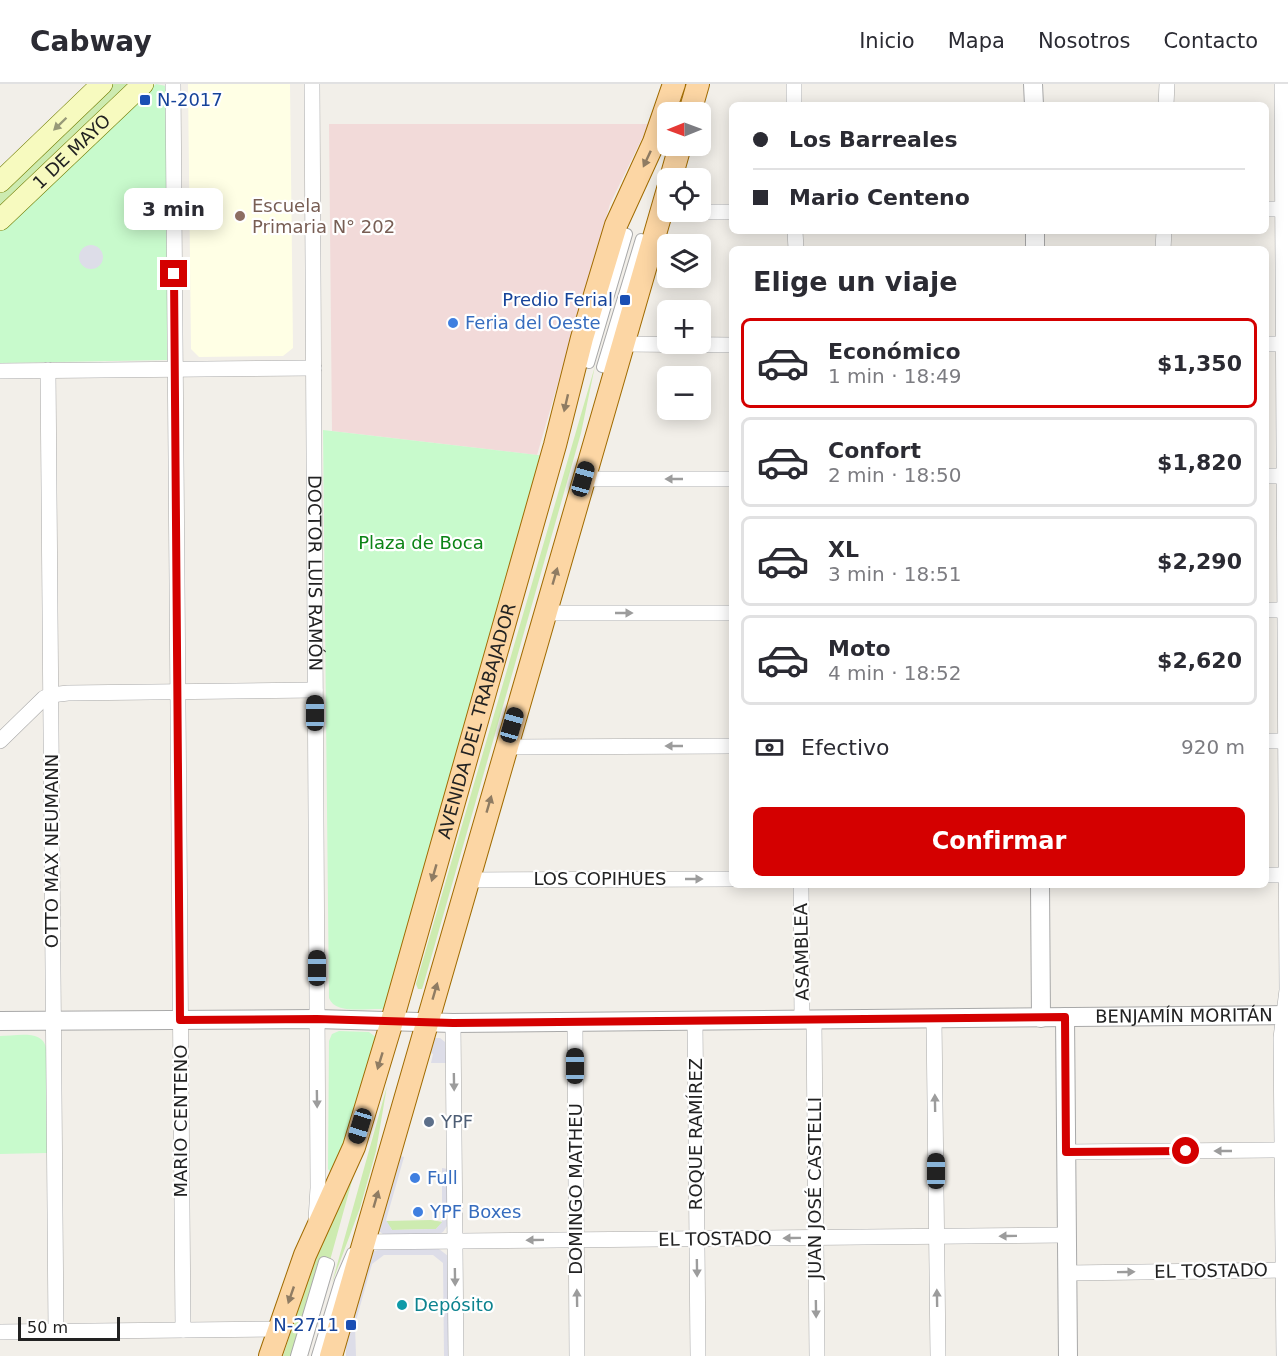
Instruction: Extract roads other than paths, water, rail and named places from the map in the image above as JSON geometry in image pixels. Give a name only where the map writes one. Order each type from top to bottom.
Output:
[{"type":"main road","name":"1 DE MAYO","points":[[0,182],[102,84]]},
{"type":"main road","name":"1 DE MAYO","points":[[0,220],[144,84]]},
{"type":"main road","name":"AVENIDA DEL TRABAJADOR","points":[[270,1356],[312,1240],[354,1147],[392,1022],[616,225],[654,142],[674,84]]},
{"type":"main road","points":[[693,102],[698,84]]},
{"type":"main road","name":"AVENIDA DEL TRABAJADOR","points":[[331,1356],[658,222]]},
{"type":"main road","points":[[338,1333],[338,1356]]},
{"type":"street","name":"MARIO CENTENO","points":[[173,84],[183,1330]]},
{"type":"street","name":"DOCTOR LUIS RAMÓN","points":[[312,84],[318,1188],[312,1240]]},
{"type":"street","points":[[794,84],[794,102]]},
{"type":"street","points":[[1034,84],[1034,102]]},
{"type":"street","points":[[1166,102],[1167,84]]},
{"type":"street","points":[[1282,84],[1287,997],[1281,1038],[1284,1356]]},
{"type":"street","points":[[1269,209],[1283,209]]},
{"type":"street","points":[[711,212],[729,212]]},
{"type":"street","points":[[621,232],[627,234],[588,363],[582,361],[621,232]]},
{"type":"street","points":[[641,239],[647,241],[609,369],[602,367],[641,239]]},
{"type":"street","points":[[622,344],[729,345]]},
{"type":"street","points":[[1269,344],[1283,344]]},
{"type":"street","points":[[0,371],[314,368]]},
{"type":"street","name":"OTTO MAX NEUMANN","points":[[48,370],[56,1331]]},
{"type":"street","points":[[1269,476],[1284,476]]},
{"type":"street","points":[[583,479],[729,479]]},
{"type":"street","points":[[1269,610],[1285,610]]},
{"type":"street","points":[[544,613],[729,613]]},
{"type":"street","points":[[0,741],[39,702],[51,695],[315,690]]},
{"type":"street","points":[[1269,741],[1286,741]]},
{"type":"street","points":[[506,747],[729,746]]},
{"type":"street","points":[[1269,875],[1286,875]]},
{"type":"street","name":"LOS COPIHUES","points":[[468,880],[729,879]]},
{"type":"street","name":"ASAMBLEA","points":[[801,888],[808,1020]]},
{"type":"street","points":[[1040,888],[1041,1018]]},
{"type":"street","name":"BENJAMÍN MORITÁN","points":[[0,1021],[317,1019],[453,1023],[1286,1015]]},
{"type":"street","points":[[1065,1017],[1068,1356]]},
{"type":"street","points":[[934,1019],[938,1356]]},
{"type":"street","name":"JUAN JOSÉ CASTELLI","points":[[808,1020],[816,1238],[817,1356]]},
{"type":"street","name":"ROQUE RAMÍREZ","points":[[695,1021],[698,1356]]},
{"type":"street","name":"DOMINGO MATHEU","points":[[574,1022],[578,1356]]},
{"type":"street","points":[[453,1023],[456,1356]]},
{"type":"street","points":[[1066,1152],[1282,1150]]},
{"type":"street","name":"EL TOSTADO","points":[[364,1242],[1067,1235]]},
{"type":"street","points":[[317,1356],[343,1270],[357,1242],[324,1356]]},
{"type":"street","points":[[296,1356],[324,1262],[329,1264],[302,1356]]},
{"type":"street","name":"EL TOSTADO","points":[[1067,1273],[1283,1270]]},
{"type":"street","points":[[0,1332],[280,1329]]},
{"type":"place","name":"N-2017","points":[[145,100]]},
{"type":"place","name":"Escuela Primaria N° 202","points":[[240,216]]},
{"type":"place","name":"Predio Ferial","points":[[625,300]]},
{"type":"place","name":"Feria del Oeste","points":[[453,323]]},
{"type":"place","name":"YPF","points":[[429,1122]]},
{"type":"place","name":"Full","points":[[415,1178]]},
{"type":"place","name":"YPF Boxes","points":[[418,1212]]},
{"type":"place","name":"Depósito","points":[[402,1305]]},
{"type":"place","name":"N-2711","points":[[351,1325]]},
{"type":"park label","name":"Plaza de Boca","points":[[421,543]]}]
